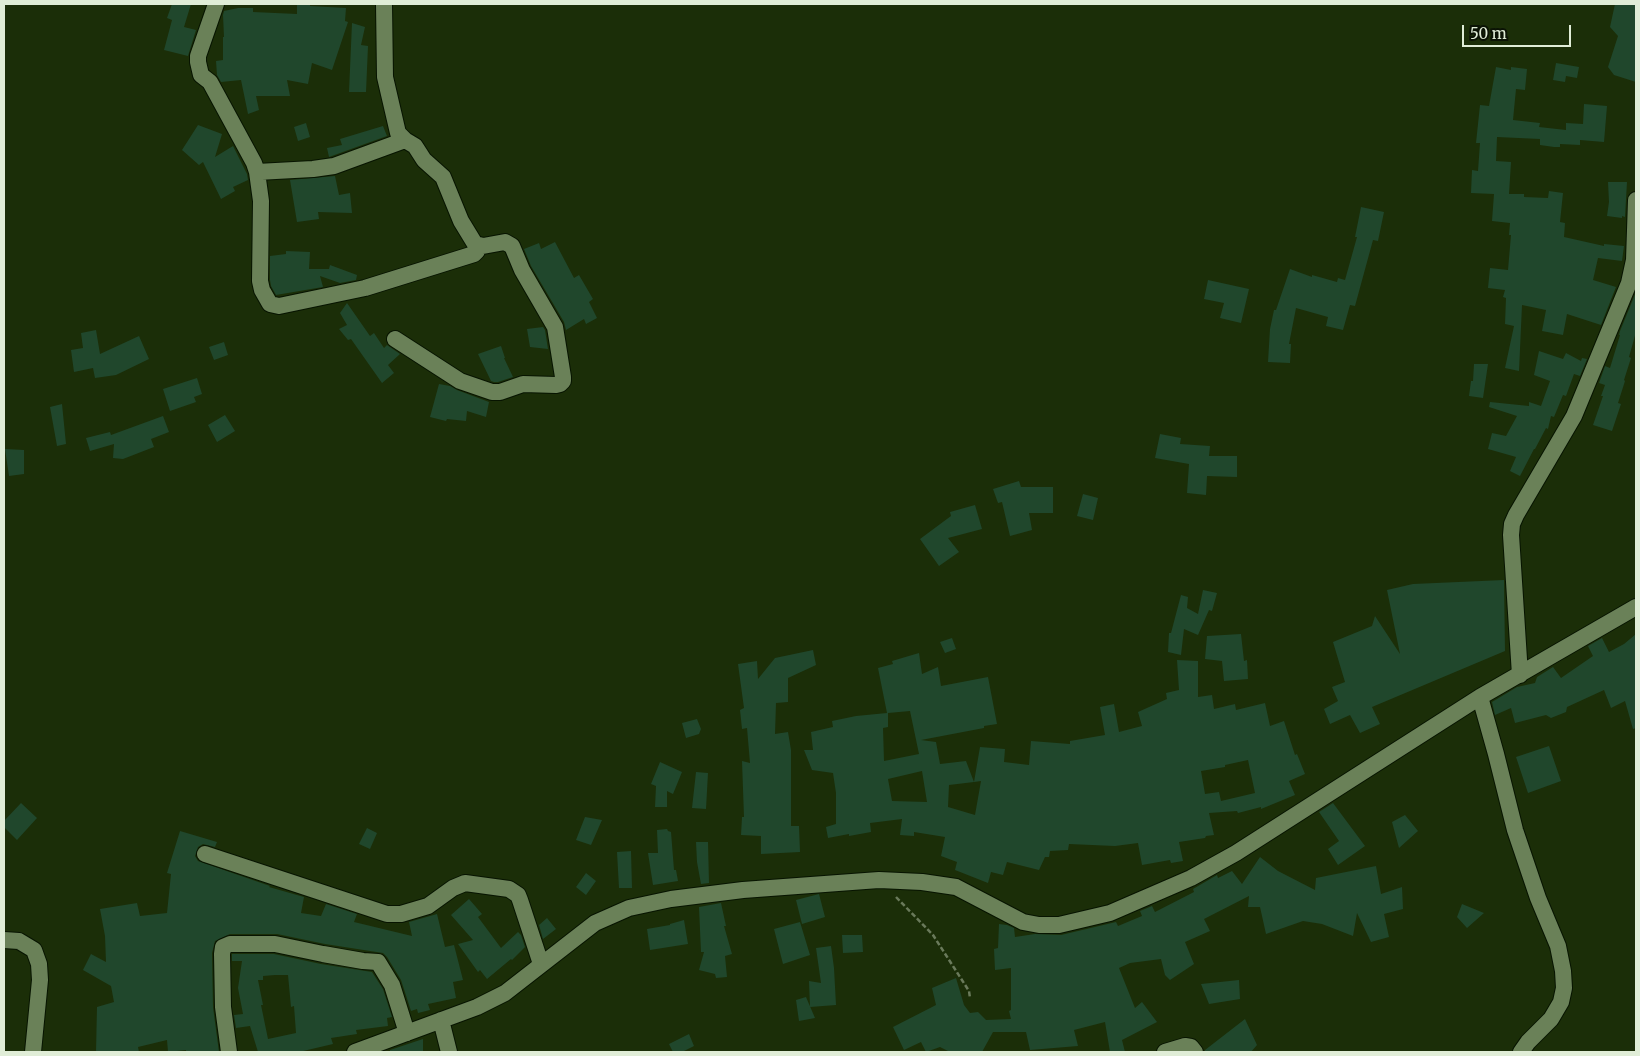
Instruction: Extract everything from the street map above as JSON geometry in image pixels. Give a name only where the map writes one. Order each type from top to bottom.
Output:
[{"type":"street","points":[[216,4],[198,56],[200,73],[202,77],[210,82],[254,163],[257,172],[261,201],[260,281],[262,290],[273,306],[371,286],[474,254],[478,246]]},
{"type":"street","points":[[384,4],[386,84],[396,128],[400,136],[415,146],[424,160],[443,178],[461,221],[478,246]]},
{"type":"street","points":[[257,172],[325,168],[405,140]]},
{"type":"street","points":[[1520,675],[1511,535],[1512,524],[1574,416],[1629,283],[1634,260],[1636,200]]},
{"type":"street","points":[[395,338],[460,381],[492,392],[500,392],[523,384],[560,384],[563,377],[555,327],[522,270],[512,246],[505,242],[478,246]]},
{"type":"street","points":[[355,1052],[477,1007],[505,993],[596,923],[629,908],[672,899],[744,890],[879,880],[922,882],[956,887],[1023,922],[1039,925],[1059,925],[1110,913],[1191,878],[1236,854],[1480,697],[1636,607]]},
{"type":"street","points":[[1480,697],[1515,830],[1538,898],[1558,946],[1563,971],[1564,988],[1561,1002],[1550,1019],[1521,1052]]},
{"type":"street","points":[[205,854],[387,914],[401,914],[428,906],[453,888],[465,883],[510,889],[518,895],[541,964]]},
{"type":"street","points":[[4,940],[19,941],[34,950],[39,964],[40,980],[33,1052]]},
{"type":"street","points":[[229,1052],[223,1008],[222,954],[223,947],[230,944],[276,944],[323,954],[378,962],[392,986],[407,1033]]},
{"type":"street","points":[[441,1020],[449,1052]]},
{"type":"street","points":[[1165,1052],[1185,1046],[1191,1047],[1195,1052]]},
{"type":"path","points":[[879,880],[933,935],[969,991],[970,998]]},
{"type":"building","points":[[172,4],[191,4],[184,27],[196,30],[188,56],[164,50],[172,20],[167,18]]},
{"type":"building","points":[[297,4],[346,8],[345,21],[348,22],[332,70],[312,63],[308,84],[287,80],[290,96],[256,96],[259,110],[248,114],[241,80],[221,82],[217,75],[216,61],[223,60],[224,11],[238,8],[253,8],[253,12],[297,14]]},
{"type":"building","points":[[1615,4],[1636,4],[1636,82],[1614,75],[1608,67],[1618,36],[1610,27]]},
{"type":"building","points":[[352,23],[365,27],[361,45],[368,46],[366,92],[349,92]]},
{"type":"building","points":[[1556,63],[1579,67],[1577,78],[1566,76],[1565,82],[1553,80]]},
{"type":"building","points":[[1496,67],[1511,70],[1511,67],[1527,69],[1525,90],[1516,89],[1513,120],[1540,123],[1539,127],[1566,130],[1566,123],[1583,124],[1584,104],[1607,106],[1604,142],[1580,140],[1580,145],[1560,144],[1560,147],[1554,147],[1540,145],[1540,139],[1497,137],[1496,161],[1511,162],[1509,194],[1524,194],[1524,197],[1548,198],[1549,191],[1563,193],[1560,222],[1565,223],[1564,237],[1604,246],[1604,244],[1624,246],[1622,261],[1598,258],[1593,280],[1616,287],[1601,325],[1567,314],[1563,335],[1542,331],[1546,310],[1522,305],[1519,371],[1505,368],[1514,326],[1505,324],[1506,298],[1503,297],[1505,290],[1488,288],[1490,268],[1508,270],[1511,235],[1509,235],[1510,223],[1492,221],[1494,194],[1471,193],[1472,170],[1478,171],[1480,143],[1476,143],[1480,105],[1489,106]]},
{"type":"building","points":[[306,123],[310,137],[298,141],[294,127]]},
{"type":"building","points":[[198,125],[222,134],[215,157],[233,146],[247,174],[248,180],[233,187],[235,191],[221,199],[203,162],[199,165],[182,150]]},
{"type":"building","points":[[383,126],[387,136],[329,157],[327,148],[342,145],[340,139]]},
{"type":"building","points":[[335,176],[339,195],[350,193],[352,213],[318,212],[319,219],[297,222],[290,180]]},
{"type":"building","points":[[1608,182],[1627,182],[1625,217],[1607,216],[1609,202]]},
{"type":"building","points":[[1361,207],[1384,212],[1378,241],[1373,240],[1355,306],[1350,305],[1343,330],[1326,326],[1328,317],[1296,308],[1289,344],[1291,344],[1290,363],[1268,362],[1270,329],[1274,310],[1276,310],[1290,269],[1312,277],[1312,275],[1337,282],[1338,278],[1345,280],[1357,237],[1355,237]]},
{"type":"building","points":[[555,242],[574,278],[579,275],[593,299],[589,302],[597,318],[586,324],[584,319],[566,330],[564,322],[531,266],[524,249],[539,243],[541,249]]},
{"type":"building","points":[[286,251],[310,252],[309,269],[329,269],[330,265],[357,275],[356,280],[340,283],[320,276],[323,287],[276,295],[270,280],[270,256],[286,254]]},
{"type":"building","points":[[1208,280],[1249,289],[1241,323],[1220,318],[1224,303],[1204,299]]},
{"type":"building","points":[[1636,292],[1636,332],[1629,357],[1631,358],[1618,403],[1621,404],[1612,431],[1593,425],[1605,385],[1599,383],[1605,366],[1610,368],[1620,331]]},
{"type":"building","points":[[347,303],[370,336],[374,333],[384,348],[387,345],[400,354],[388,365],[394,373],[382,383],[351,339],[348,340],[339,329],[347,325],[340,313]]},
{"type":"building","points":[[543,327],[548,349],[530,347],[527,329]]},
{"type":"building","points":[[96,330],[100,354],[139,336],[149,359],[116,375],[95,378],[93,368],[74,372],[71,350],[83,348],[81,333]]},
{"type":"building","points":[[224,342],[228,355],[214,360],[209,347]]},
{"type":"building","points":[[501,346],[504,358],[513,377],[494,382],[491,381],[478,354]]},
{"type":"building","points":[[1539,351],[1563,359],[1566,353],[1581,361],[1582,358],[1587,359],[1580,376],[1574,374],[1566,396],[1563,395],[1554,417],[1551,416],[1548,429],[1546,428],[1520,476],[1510,471],[1516,457],[1488,449],[1492,433],[1506,436],[1517,416],[1489,407],[1490,402],[1529,406],[1529,402],[1541,406],[1550,381],[1534,375]]},
{"type":"building","points":[[1474,364],[1488,364],[1483,398],[1469,396],[1471,381],[1473,381]]},
{"type":"building","points":[[197,378],[202,394],[194,397],[196,402],[170,411],[163,389]]},
{"type":"building","points":[[439,384],[450,386],[489,402],[486,417],[467,411],[466,421],[447,419],[446,421],[430,417]]},
{"type":"building","points":[[62,404],[66,444],[57,446],[50,407]]},
{"type":"building","points":[[225,415],[235,431],[217,442],[208,425]]},
{"type":"building","points":[[163,416],[169,432],[151,439],[154,447],[123,459],[113,458],[114,444],[90,451],[86,438],[110,432],[111,435]]},
{"type":"building","points":[[1160,434],[1181,438],[1180,444],[1210,446],[1209,456],[1237,456],[1237,477],[1207,476],[1206,495],[1187,493],[1189,464],[1155,458]]},
{"type":"building","points":[[5,449],[24,450],[24,474],[9,476]]},
{"type":"building","points":[[1019,481],[1021,487],[1053,487],[1053,513],[1029,513],[1032,530],[1010,536],[1002,502],[998,503],[993,489]]},
{"type":"building","points":[[1083,494],[1098,498],[1093,520],[1077,516]]},
{"type":"building","points":[[975,505],[982,529],[948,538],[959,552],[939,566],[920,539],[951,516],[950,512]]},
{"type":"building","points":[[1504,580],[1505,651],[1372,707],[1380,724],[1360,733],[1350,715],[1330,724],[1324,709],[1338,701],[1332,687],[1345,682],[1333,642],[1372,626],[1375,616],[1400,654],[1387,590],[1413,584]]},
{"type":"building","points":[[1203,590],[1217,593],[1212,611],[1209,610],[1198,635],[1184,629],[1181,655],[1168,652],[1169,633],[1171,633],[1181,595],[1188,597],[1187,608],[1198,614]]},
{"type":"building","points":[[1241,634],[1244,661],[1247,660],[1248,679],[1224,681],[1222,661],[1205,659],[1207,636]]},
{"type":"building","points":[[1636,634],[1636,728],[1633,729],[1625,701],[1611,708],[1604,690],[1567,707],[1566,712],[1551,718],[1546,715],[1515,723],[1511,708],[1495,715],[1492,702],[1517,687],[1535,683],[1537,677],[1553,667],[1561,678],[1593,656],[1588,646],[1602,638],[1609,652],[1624,644]]},
{"type":"building","points":[[952,638],[956,649],[945,653],[940,642]]},
{"type":"building","points":[[813,650],[816,665],[788,678],[788,702],[776,703],[775,734],[788,732],[791,750],[791,826],[799,826],[800,852],[761,854],[761,836],[741,835],[742,817],[744,817],[742,761],[750,763],[747,728],[742,729],[740,710],[744,708],[738,664],[757,661],[758,679],[775,658]]},
{"type":"building","points":[[919,653],[922,674],[938,667],[941,686],[988,677],[997,724],[921,740],[936,742],[940,764],[966,761],[974,782],[980,747],[1005,749],[1004,762],[1029,765],[1031,741],[1070,744],[1070,741],[1105,735],[1100,707],[1114,704],[1119,732],[1142,726],[1138,712],[1167,699],[1166,693],[1179,690],[1177,660],[1198,661],[1198,697],[1212,695],[1214,709],[1235,704],[1236,710],[1265,703],[1270,726],[1284,721],[1295,755],[1297,754],[1305,774],[1289,781],[1295,795],[1261,809],[1261,807],[1238,813],[1237,811],[1209,813],[1214,835],[1179,842],[1183,861],[1171,863],[1170,860],[1142,865],[1138,843],[1115,846],[1069,844],[1068,850],[1050,851],[1049,857],[1045,857],[1039,870],[1007,862],[1003,875],[991,872],[988,883],[955,870],[957,862],[941,856],[945,837],[914,832],[914,836],[900,835],[902,819],[870,823],[871,832],[828,838],[826,827],[836,824],[836,793],[833,773],[812,770],[804,750],[813,750],[811,732],[833,727],[832,721],[887,713],[878,668],[893,664],[892,661]],"holes":[[[910,711],[919,754],[884,761],[883,728],[888,727],[888,713]],[[1248,760],[1255,793],[1221,801],[1219,792],[1205,794],[1201,771],[1225,767],[1225,765]],[[922,771],[927,802],[892,801],[888,779]],[[981,781],[975,815],[948,807],[949,785]]]},
{"type":"building","points":[[697,719],[701,729],[699,734],[686,738],[682,723]]},
{"type":"building","points":[[1549,746],[1561,781],[1528,793],[1516,757]]},
{"type":"building","points":[[660,762],[682,772],[673,794],[667,791],[667,807],[655,807],[656,786],[651,784]]},
{"type":"building","points":[[696,772],[708,773],[706,809],[692,808]]},
{"type":"building","points":[[21,803],[37,818],[17,840],[4,827],[4,821]]},
{"type":"building","points":[[1333,803],[1365,846],[1338,865],[1328,849],[1339,841],[1319,812]]},
{"type":"building","points":[[1405,815],[1418,831],[1399,848],[1392,822]]},
{"type":"building","points":[[585,817],[602,820],[591,845],[576,840]]},
{"type":"building","points":[[367,828],[377,833],[370,849],[359,844]]},
{"type":"building","points":[[667,829],[671,832],[674,870],[676,870],[678,881],[653,885],[648,853],[658,853],[657,830]]},
{"type":"building","points":[[180,831],[217,842],[215,847],[203,844],[198,847],[195,856],[198,861],[269,887],[304,897],[301,913],[321,916],[326,904],[357,914],[354,922],[412,936],[409,922],[437,914],[445,947],[454,945],[463,980],[453,982],[456,998],[428,1004],[430,1010],[418,1013],[417,1009],[411,1011],[401,980],[383,953],[277,934],[230,934],[215,941],[212,953],[213,1007],[219,1052],[186,1052],[186,1050],[168,1052],[167,1040],[138,1047],[139,1052],[96,1052],[97,1007],[114,1002],[111,986],[83,970],[91,954],[106,962],[105,936],[100,909],[137,903],[140,916],[167,913],[171,874],[167,873]]},
{"type":"building","points":[[696,842],[708,842],[709,883],[701,884]]},
{"type":"building","points":[[631,851],[632,888],[619,888],[617,852]]},
{"type":"building","points":[[1260,857],[1278,871],[1315,890],[1316,878],[1376,866],[1381,894],[1402,887],[1403,909],[1384,914],[1389,937],[1371,942],[1357,913],[1353,936],[1322,924],[1303,921],[1266,934],[1260,907],[1248,907],[1249,896],[1204,919],[1210,931],[1185,942],[1194,964],[1170,980],[1165,975],[1161,959],[1130,963],[1119,968],[1135,1008],[1142,1002],[1157,1022],[1122,1040],[1125,1052],[1110,1052],[1105,1022],[1074,1030],[1078,1046],[1030,1050],[1026,1032],[993,1032],[982,1052],[950,1052],[940,1047],[926,1052],[921,1042],[904,1050],[893,1027],[936,1005],[932,988],[956,978],[964,1005],[970,1013],[978,1012],[986,1020],[1011,1019],[1009,1011],[1011,1010],[1011,968],[995,970],[994,949],[998,948],[999,924],[1014,928],[1015,937],[1035,934],[1061,935],[1116,922],[1118,926],[1142,916],[1140,911],[1152,906],[1155,912],[1194,892],[1193,889],[1217,875],[1218,878],[1232,871],[1242,884]]},
{"type":"building","points":[[586,873],[596,881],[586,895],[576,887]]},
{"type":"building","points":[[819,894],[825,917],[802,924],[796,900]]},
{"type":"building","points":[[469,899],[482,914],[478,917],[501,948],[518,932],[525,947],[512,960],[487,979],[480,970],[478,972],[458,944],[473,940],[451,915]]},
{"type":"building","points":[[721,903],[726,926],[724,926],[732,954],[725,956],[727,977],[716,978],[715,974],[699,970],[704,952],[701,952],[699,907]]},
{"type":"building","points":[[1462,904],[1484,913],[1467,928],[1457,917]]},
{"type":"building","points":[[547,918],[556,929],[543,939],[539,925]]},
{"type":"building","points":[[684,920],[688,944],[650,950],[647,929],[670,925]]},
{"type":"building","points":[[800,922],[810,955],[783,964],[774,929]]},
{"type":"building","points":[[842,935],[862,935],[863,952],[843,953]]},
{"type":"building","points":[[831,946],[836,1005],[810,1007],[809,981],[821,983],[816,948]]},
{"type":"building","points":[[232,954],[274,954],[372,972],[383,989],[392,1017],[387,1018],[388,1026],[356,1030],[357,1034],[331,1038],[333,1044],[299,1052],[258,1052],[250,1026],[236,1028],[234,1015],[243,1014],[238,988],[242,961],[232,961]],"holes":[[[288,975],[291,1007],[294,1006],[296,1033],[268,1039],[258,980],[263,980],[263,976]]]},
{"type":"building","points":[[1239,980],[1240,999],[1209,1004],[1201,984]]},
{"type":"building","points":[[806,997],[815,1018],[799,1021],[796,1000]]},
{"type":"building","points":[[1245,1019],[1257,1045],[1251,1052],[1205,1052],[1205,1050]]},
{"type":"building","points":[[689,1034],[694,1046],[682,1052],[673,1052],[669,1044]]},
{"type":"building","points":[[423,1039],[423,1052],[390,1052],[390,1050]]}]
